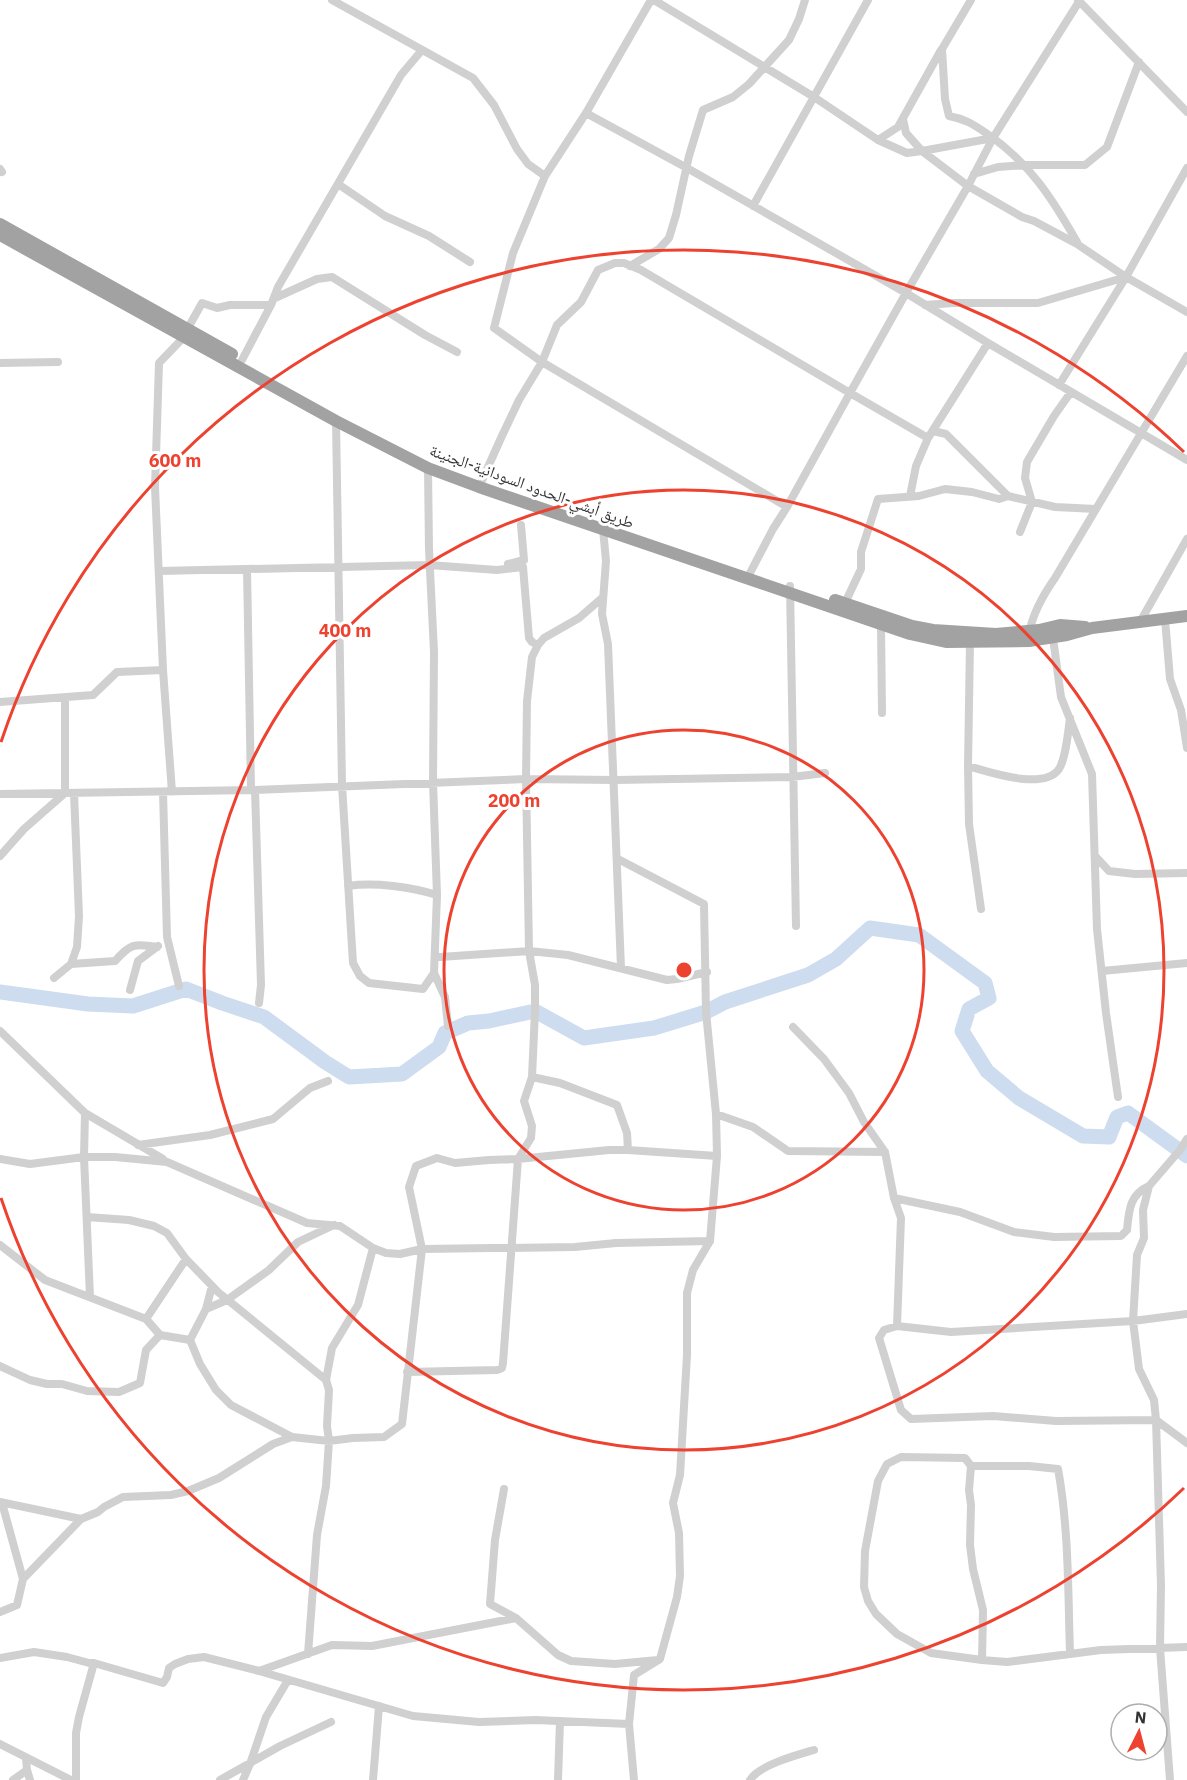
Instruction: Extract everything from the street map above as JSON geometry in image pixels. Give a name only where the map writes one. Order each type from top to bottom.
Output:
[{"type":"highway","points":[[0,224],[186,332],[242,360],[396,448],[429,460],[481,484]]},
{"type":"highway","name":"طريق أبشي-الحدود السودانية-الجنينة","points":[[0,235],[186,332],[336,421],[396,448],[428,468],[545,506],[747,580],[790,589],[881,625],[931,640],[1029,636],[1053,638],[1092,628]]},
{"type":"highway","points":[[545,506],[750,573],[790,589],[845,603],[912,626],[969,639]]},
{"type":"highway","points":[[1029,636],[1060,625],[1092,628],[1187,616]]},
{"type":"street","points":[[332,0],[473,78],[494,105],[517,149],[528,164],[545,176]]},
{"type":"street","points":[[787,507],[542,362],[494,326],[513,254],[545,176],[586,113],[652,0],[814,97],[878,140],[907,153],[993,138]]},
{"type":"street","points":[[630,266],[659,249],[669,238],[703,110],[733,97],[764,68],[789,40],[805,0]]},
{"type":"street","points":[[753,206],[868,0]]},
{"type":"street","points":[[878,140],[898,127],[970,0]]},
{"type":"street","points":[[750,573],[993,138],[1079,0],[1187,112]]},
{"type":"street","points":[[942,49],[945,99],[949,116],[964,119],[993,138],[1025,165],[1054,202],[1077,244]]},
{"type":"street","points":[[242,360],[273,302],[278,287],[402,75],[422,50]]},
{"type":"street","points":[[974,174],[998,167],[1085,165],[1107,147],[1139,62]]},
{"type":"street","points":[[586,113],[906,293],[1187,460]]},
{"type":"street","points":[[903,119],[906,133],[922,151],[968,186],[1022,217],[1077,244],[1126,277],[1187,312]]},
{"type":"street","points":[[1059,385],[1126,277],[1187,168]]},
{"type":"street","points":[[338,184],[384,216],[429,236],[470,262]]},
{"type":"street","points":[[481,484],[519,400],[542,362],[558,325],[581,302],[598,270],[615,263],[624,263],[641,270],[850,393],[931,434],[946,434],[1008,496],[1055,507],[1096,510]]},
{"type":"street","points":[[172,792],[163,670],[155,487],[159,363],[186,332],[202,303],[217,308],[273,302],[317,279],[332,277],[425,335],[457,352]]},
{"type":"street","points":[[925,304],[1038,303],[1126,277]]},
{"type":"street","points":[[910,496],[916,466],[931,434],[988,343]]},
{"type":"street","points":[[1029,636],[1044,593],[1187,356]]},
{"type":"street","points":[[0,363],[58,362]]},
{"type":"street","points":[[1020,532],[1032,502],[1025,478],[1028,462],[1054,416],[1071,392]]},
{"type":"street","points":[[336,421],[342,785],[352,963],[360,976],[369,983],[423,989],[434,973]]},
{"type":"street","points":[[428,468],[429,565],[434,652],[433,782],[437,895],[434,973],[445,997],[448,1026]]},
{"type":"street","points":[[845,603],[861,569],[861,552],[878,498],[919,496],[945,489],[972,492],[999,499],[1008,496]]},
{"type":"street","points":[[467,568],[502,565],[524,560],[521,525]]},
{"type":"street","points":[[603,529],[606,561],[602,614],[608,644],[621,968]]},
{"type":"street","points":[[1140,622],[1187,539]]},
{"type":"street","points":[[159,571],[429,565],[497,570],[523,567],[529,638],[538,645]]},
{"type":"street","points":[[247,568],[261,985],[259,1003]]},
{"type":"street","points":[[790,589],[796,926]]},
{"type":"street","points":[[407,1372],[502,1368],[518,1159],[531,1138],[532,1126],[524,1101],[532,1077],[535,985],[529,951],[526,779],[527,701],[532,657],[544,638],[579,618],[602,598]]},
{"type":"street","points":[[1165,619],[1170,679],[1181,710],[1187,748]]},
{"type":"street","points":[[881,625],[882,713]]},
{"type":"street","points":[[1053,638],[1061,697],[1092,774],[1098,929],[1118,1097]]},
{"type":"street","points":[[969,639],[969,824],[981,909]]},
{"type":"street","points":[[0,702],[93,695],[117,672],[163,670]]},
{"type":"street","points":[[0,856],[24,829],[65,793],[65,698]]},
{"type":"street","points":[[968,766],[1029,780],[1046,779],[1058,771],[1062,761],[1070,718]]},
{"type":"street","points":[[0,794],[253,790],[526,779],[792,777],[825,773]]},
{"type":"street","points":[[163,792],[167,937],[179,986]]},
{"type":"street","points":[[54,978],[71,964],[77,947],[79,916],[74,793]]},
{"type":"street","points":[[1095,856],[1109,871],[1135,874],[1187,873]]},
{"type":"street","points":[[618,859],[704,904],[706,1012],[716,1114],[717,1156],[710,1241],[693,1270],[687,1293],[687,1355],[680,1475],[673,1503],[679,1533],[680,1576],[677,1597],[660,1659],[634,1676],[629,1724],[634,1780]]},
{"type":"street","points":[[348,886],[418,889],[437,895]]},
{"type":"street","points":[[130,990],[138,961],[167,937]]},
{"type":"street","points":[[71,964],[115,961],[127,948],[142,944],[157,947]]},
{"type":"street","points":[[440,957],[529,951],[568,955],[667,980],[677,980],[706,972]]},
{"type":"street","points":[[1102,971],[1187,963]]},
{"type":"street","points":[[793,1027],[824,1059],[843,1084],[864,1122],[885,1152],[894,1198],[901,1218],[897,1326]]},
{"type":"street","points":[[0,1031],[85,1113],[167,1162],[307,1223],[340,1226],[373,1248],[386,1253],[400,1254],[422,1249],[575,1247],[616,1243],[710,1241]]},
{"type":"street","points":[[532,1077],[560,1083],[617,1105],[627,1133],[627,1150]]},
{"type":"street","points":[[138,1145],[210,1135],[273,1119],[310,1088],[328,1081]]},
{"type":"street","points":[[85,1113],[84,1157],[90,1297]]},
{"type":"street","points":[[716,1114],[753,1127],[788,1151],[885,1152]]},
{"type":"street","points":[[894,1198],[960,1212],[1014,1232],[1054,1237],[1121,1236],[1127,1230],[1129,1206],[1141,1190],[1149,1186],[1187,1139]]},
{"type":"street","points":[[212,1286],[206,1309],[190,1340],[200,1364],[216,1390],[231,1405],[292,1437],[329,1441],[384,1437],[402,1424],[422,1249],[409,1187],[416,1166],[437,1158],[455,1163],[609,1150],[717,1156]]},
{"type":"street","points":[[0,1158],[30,1164],[84,1157],[116,1156],[167,1162]]},
{"type":"street","points":[[1149,1186],[1143,1210],[1143,1238],[1137,1255],[1133,1321],[1139,1369],[1154,1400],[1156,1419],[1161,1585],[1160,1648],[1170,1780]]},
{"type":"street","points":[[87,1216],[154,1226],[167,1233],[186,1259],[227,1300],[326,1380]]},
{"type":"street","points":[[206,1309],[227,1300],[269,1270],[298,1242],[334,1225]]},
{"type":"street","points":[[0,1245],[45,1280],[146,1319],[160,1335],[190,1340]]},
{"type":"street","points":[[308,1654],[317,1535],[326,1486],[329,1441],[327,1426],[329,1390],[326,1380],[332,1348],[358,1305],[373,1248]]},
{"type":"street","points":[[146,1319],[186,1259]]},
{"type":"street","points":[[1187,1314],[1133,1321],[951,1332],[897,1326],[884,1330],[879,1338],[901,1410],[911,1419],[993,1416],[1056,1421],[1156,1419],[1187,1443]]},
{"type":"street","points":[[0,1366],[30,1380],[47,1384],[62,1384],[87,1391],[119,1392],[140,1383],[147,1350],[160,1335]]},
{"type":"street","points":[[23,1579],[81,1519],[123,1497],[171,1495],[188,1491],[219,1478],[273,1444],[292,1437]]},
{"type":"street","points":[[982,1660],[983,1610],[972,1569],[970,1545],[971,1466],[965,1458],[901,1457],[887,1464],[878,1481],[865,1551],[864,1587],[868,1601],[876,1614],[897,1634],[931,1653],[982,1660],[1007,1662],[1101,1650],[1187,1647]]},
{"type":"street","points":[[971,1466],[1029,1466],[1058,1469],[1066,1551],[1070,1654]]},
{"type":"street","points":[[504,1489],[495,1540],[490,1604],[516,1618],[558,1655],[571,1661],[615,1664],[660,1659]]},
{"type":"street","points":[[0,1612],[17,1605],[23,1579],[1,1502],[81,1519]]},
{"type":"street","points":[[260,1671],[332,1645],[372,1646],[516,1618]]},
{"type":"street","points":[[0,1658],[34,1652],[67,1657],[163,1683],[169,1668],[175,1664],[188,1659],[204,1657],[413,1716],[479,1722],[560,1720],[629,1724]]},
{"type":"street","points":[[76,1780],[76,1733],[94,1663]]},
{"type":"street","points":[[243,1780],[266,1717],[288,1680]]},
{"type":"street","points":[[373,1780],[379,1706]]},
{"type":"street","points":[[558,1780],[560,1720]]},
{"type":"street","points":[[220,1780],[280,1746],[331,1722]]},
{"type":"street","points":[[0,1744],[71,1780]]},
{"type":"street","points":[[750,1780],[753,1774],[814,1750]]},
{"type":"street","points":[[26,1758],[30,1780]]},
{"type":"street","points":[[13,1780],[27,1770]]},
{"type":"waterway","points":[[0,992],[88,1004],[133,1006],[186,989],[264,1017],[349,1077],[402,1074],[439,1047],[445,1033],[468,1023],[535,1011],[584,1038],[654,1028],[706,1012],[725,1002],[808,975],[836,959],[870,928],[919,935],[985,983],[989,998],[969,1009],[962,1031],[987,1071],[1019,1098],[1083,1136],[1109,1137],[1117,1117],[1128,1113],[1187,1156]]}]
